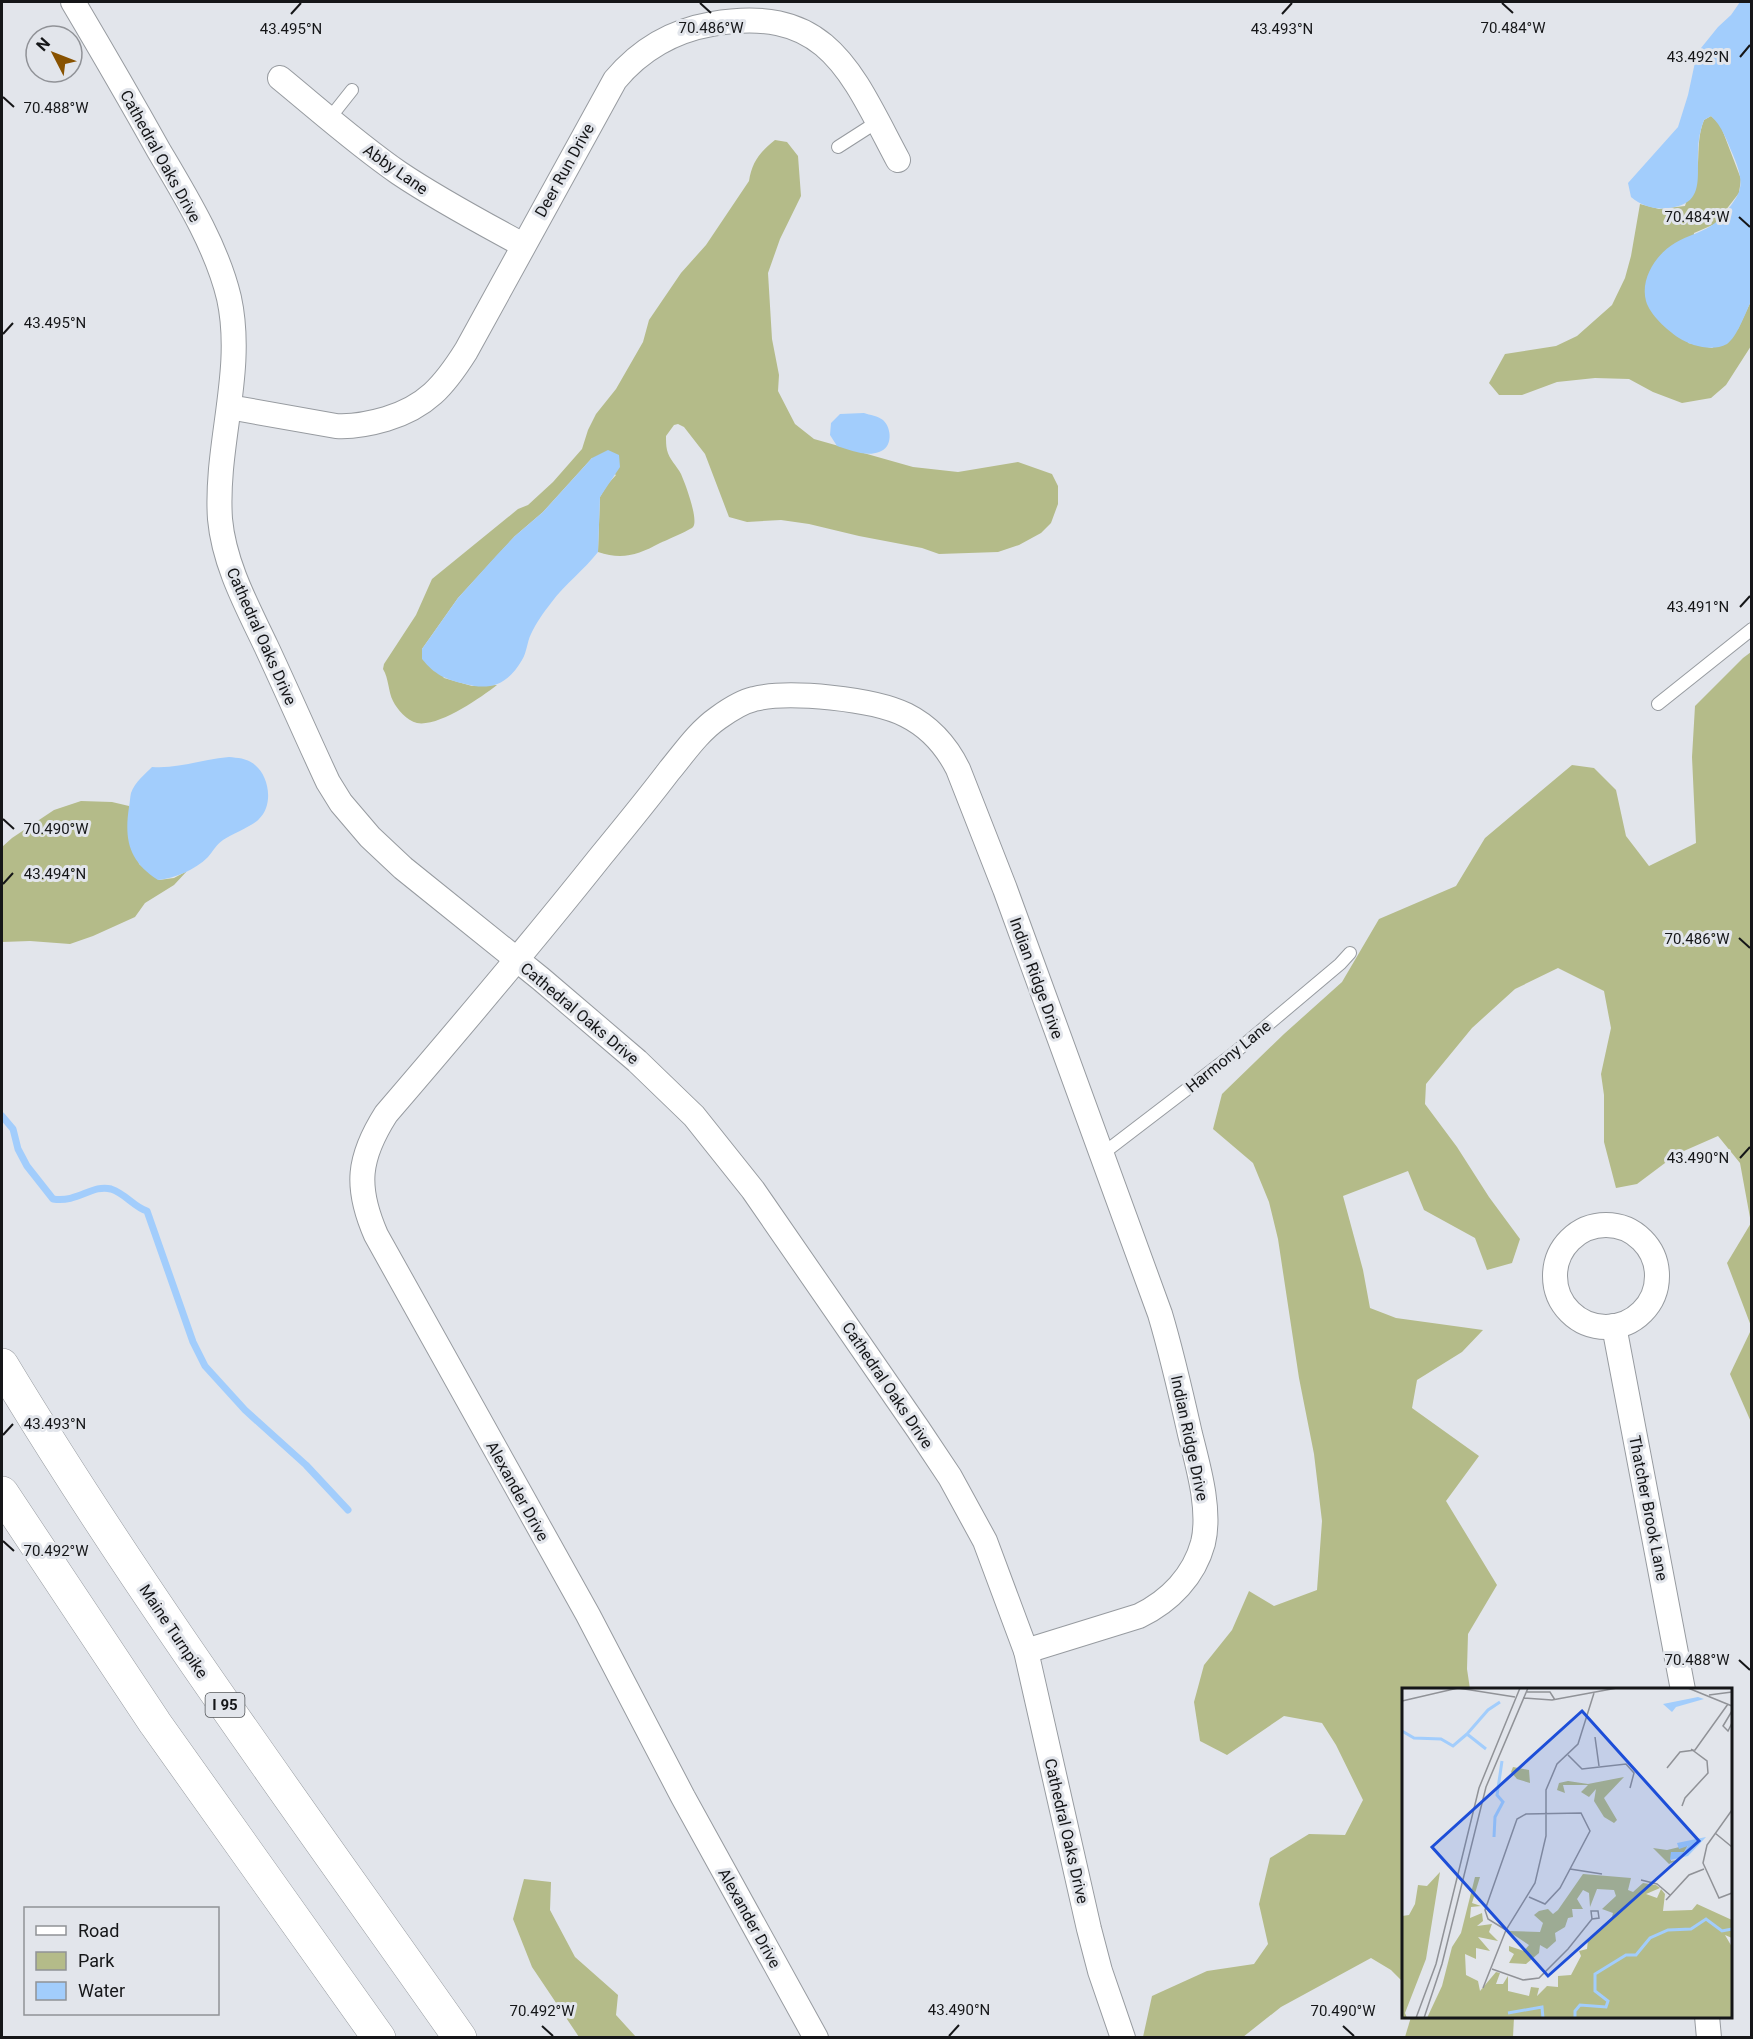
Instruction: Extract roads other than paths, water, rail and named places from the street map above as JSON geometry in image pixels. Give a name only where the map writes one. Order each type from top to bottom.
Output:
[{"type":"highway","name":"Maine Turnpike","points":[[2,1365],[54,1451],[200,1669],[460,2037]]},
{"type":"highway","points":[[2,1493],[155,1723],[379,2037]]},
{"type":"street","name":"Cathedral Oaks Drive","points":[[73,2],[187,199],[223,277],[229,298],[232,328],[232,374],[220,471],[220,520],[224,543],[242,595],[328,782],[341,803],[370,837],[403,868],[637,1061],[675,1097],[717,1143],[753,1190],[951,1477],[984,1541],[1026,1651],[1089,1929],[1100,1971],[1123,2037]]},
{"type":"street","name":"Deer Run Drive","points":[[229,407],[351,427],[402,414],[429,398],[451,375],[466,351],[615,80],[637,56],[649,47],[684,31],[714,24],[751,20],[779,22],[796,27],[823,44],[844,65],[898,160]]},
{"type":"street","name":"Abby Lane","points":[[280,78],[364,147],[413,182],[446,203],[523,245]]},
{"type":"street","name":"Indian Ridge Drive","points":[[517,960],[688,747],[717,719],[743,703],[767,697],[801,697],[847,700],[887,707],[930,730],[949,752],[958,769],[1005,889],[1172,1353],[1199,1475],[1204,1509],[1203,1540],[1191,1572],[1182,1584],[1156,1608],[1140,1616],[1026,1651]]},
{"type":"street","name":"Alexander Drive","points":[[517,960],[386,1114],[380,1124],[371,1140],[363,1168],[362,1190],[366,1213],[816,2037]]},
{"type":"street","points":[[1596,1225],[1622,1226],[1637,1234],[1649,1247],[1656,1262],[1656,1287],[1649,1304],[1638,1316],[1614,1326],[1598,1326],[1575,1316],[1559,1297],[1555,1281],[1556,1264],[1563,1248],[1574,1235],[1596,1225]]},
{"type":"street","name":"Thatcher Brook Lane","points":[[1614,1326],[1683,1688]]},
{"type":"street","points":[[1707,2018],[1709,2037]]},
{"type":"lane","points":[[329,119],[352,90]]},
{"type":"lane","points":[[837,147],[878,122]]},
{"type":"lane","points":[[1658,704],[1752,629]]},
{"type":"lane","name":"Harmony Lane","points":[[1101,1155],[1233,1054],[1340,964],[1350,952]]},
{"type":"water","points":[[1740,2],[1752,2],[1751,301],[1731,341],[1715,348],[1709,348],[1679,338],[1660,322],[1651,312],[1646,301],[1645,284],[1656,260],[1668,248],[1715,223],[1734,201],[1740,189],[1740,180],[1729,144],[1711,116],[1704,120],[1698,144],[1696,189],[1693,196],[1680,206],[1648,207],[1631,197],[1628,183],[1678,127],[1697,53]]},
{"type":"water","points":[[864,413],[883,420],[886,424],[890,438],[884,450],[869,454],[837,446],[830,435],[831,423],[840,414]]},
{"type":"water","points":[[608,450],[619,455],[620,467],[600,497],[598,552],[556,596],[543,614],[531,634],[524,657],[517,668],[498,684],[483,687],[452,680],[431,669],[422,659],[422,649],[458,598],[515,536],[543,512],[592,458]]},
{"type":"water","points":[[229,757],[249,761],[264,776],[268,799],[264,813],[253,824],[221,842],[197,866],[178,875],[158,880],[148,873],[135,857],[128,840],[128,819],[133,789],[140,778],[152,767],[172,767]]},
{"type":"waterway","points":[[2,1116],[13,1129],[18,1149],[27,1166],[53,1199],[62,1200],[104,1188],[121,1194],[147,1211],[193,1342],[205,1366],[245,1410],[306,1465],[348,1510]]}]
